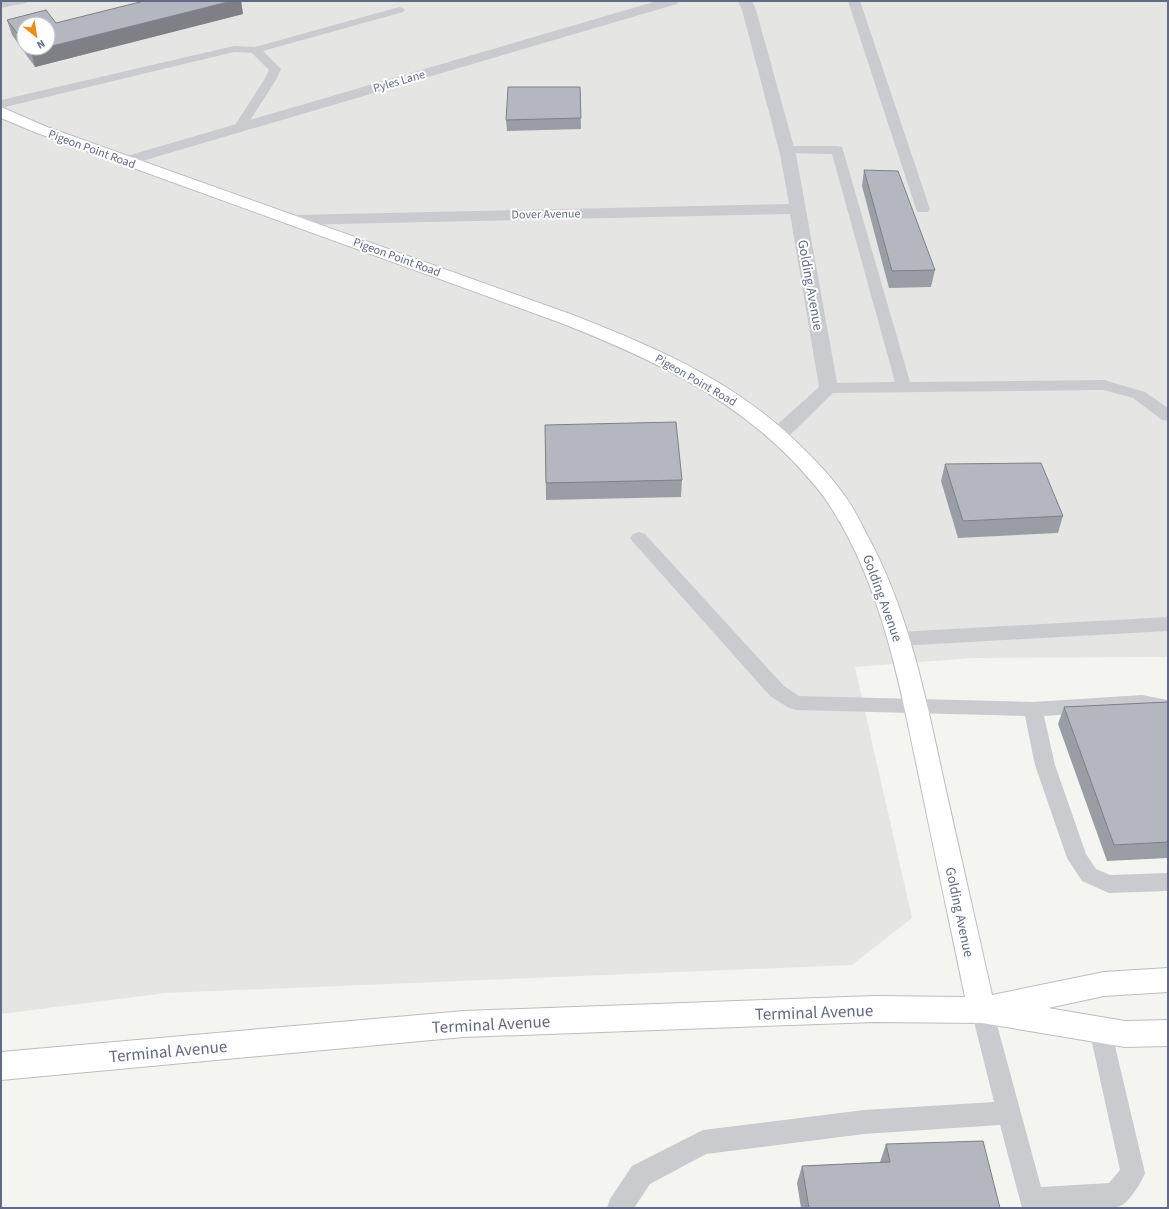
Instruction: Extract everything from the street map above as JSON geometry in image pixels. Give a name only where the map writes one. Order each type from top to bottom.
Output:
[{"type":"street","name":"Pyles Lane","points":[[126,161],[672,1]]},
{"type":"street","name":"Golding Avenue","points":[[744,1],[749,10],[787,150],[830,388]]},
{"type":"street","name":"Pigeon Point Road","points":[[1,112],[42,130],[126,161],[295,220],[567,319],[637,348],[690,374],[741,406],[777,436]]},
{"type":"street","name":"Dover Avenue","points":[[295,220],[798,209]]},
{"type":"street","points":[[777,436],[830,388]]},
{"type":"street","name":"Golding Avenue","points":[[777,436],[808,465],[838,501],[864,545],[878,576],[908,671],[982,1010]]},
{"type":"street","name":"Terminal Avenue","points":[[982,1010],[1104,984],[1168,980]]},
{"type":"street","name":"Terminal Avenue","points":[[1,1066],[464,1024],[875,1009],[982,1010],[1126,1034],[1168,1033]]},
{"type":"lane","points":[[1,5],[22,1]]},
{"type":"lane","points":[[854,1],[922,209]]},
{"type":"lane","points":[[1,104],[234,49],[255,50],[399,10]]},
{"type":"lane","points":[[239,128],[270,80],[275,69],[255,50]]},
{"type":"lane","points":[[787,150],[837,150],[904,387]]},
{"type":"lane","points":[[830,388],[1104,385],[1139,395],[1168,416]]},
{"type":"lane","points":[[639,538],[777,691],[796,703],[1033,709],[1142,702],[1163,706],[1168,711]]},
{"type":"lane","points":[[899,640],[1168,624]]},
{"type":"lane","points":[[1033,709],[1045,765],[1077,858],[1088,875],[1109,884],[1168,882]]},
{"type":"lane","points":[[982,1010],[1033,1204],[1115,1194],[1133,1173],[1100,1030]]},
{"type":"lane","points":[[619,1208],[640,1175],[703,1142],[864,1122],[1009,1113]]},
{"type":"shaded area","points":[[1,1],[1168,1],[1168,657],[973,658],[855,667],[912,918],[852,965],[166,993],[1,1014]]},
{"type":"building","points":[[144,1],[232,1],[56,45],[56,23]]},
{"type":"building","points":[[46,10],[51,16],[23,16]]},
{"type":"building","points":[[16,18],[16,32],[7,20]]},
{"type":"building","points":[[508,87],[580,87],[581,118],[506,120]]},
{"type":"building","points":[[864,170],[898,171],[935,270],[892,271]]},
{"type":"building","points":[[676,422],[682,480],[546,483],[545,425]]},
{"type":"building","points":[[1041,463],[1063,516],[963,521],[945,464]]},
{"type":"building","points":[[1168,702],[1168,842],[1114,845],[1064,707]]},
{"type":"building","points":[[983,1141],[1000,1208],[809,1208],[802,1166],[890,1162],[886,1144]]}]
